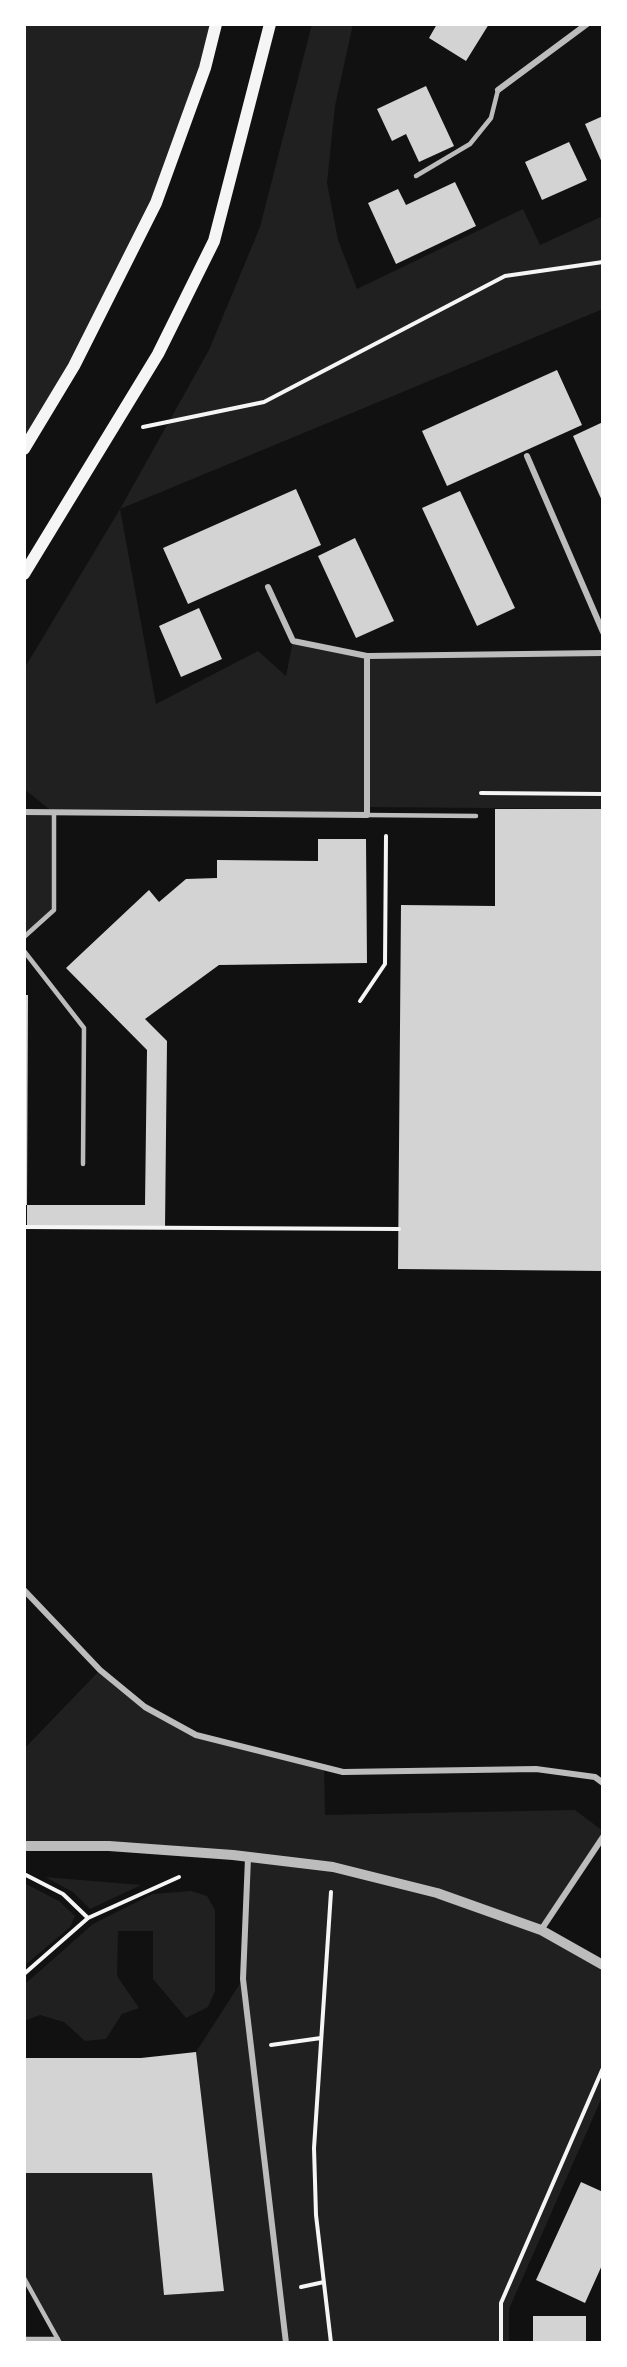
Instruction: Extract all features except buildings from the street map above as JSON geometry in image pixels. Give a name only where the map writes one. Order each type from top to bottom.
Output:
[{"type":"main road","points":[[24,449],[74,366],[156,203],[205,68],[216,24]]},
{"type":"main road","points":[[24,574],[158,354],[214,241],[270,24]]},
{"type":"street","points":[[498,90],[587,24]]},
{"type":"street","points":[[527,456],[603,632]]},
{"type":"street","points":[[268,587],[293,641],[367,656],[603,653]]},
{"type":"street","points":[[24,812],[367,815],[367,656]]},
{"type":"street","points":[[24,1590],[100,1670],[146,1707],[196,1735],[343,1772],[536,1769],[595,1777],[603,1783]]},
{"type":"street","points":[[541,1930],[603,1837]]},
{"type":"street","points":[[24,1846],[109,1846],[333,1867],[437,1893],[541,1930],[603,1965]]},
{"type":"street","points":[[248,1858],[243,1979],[286,2343]]},
{"type":"lane","points":[[416,176],[470,144],[491,118],[498,90]]},
{"type":"lane","points":[[24,937],[54,910],[54,813]]},
{"type":"lane","points":[[367,815],[476,816]]},
{"type":"lane","points":[[24,951],[84,1028],[83,1164]]},
{"type":"lane","points":[[24,2278],[59,2341]]},
{"type":"lane","points":[[24,2339],[59,2341]]},
{"type":"path","points":[[110,434],[264,402],[505,276],[603,262]]},
{"type":"path","points":[[474,793],[603,794]]},
{"type":"path","points":[[360,1001],[385,964],[388,838],[367,815]]},
{"type":"path","points":[[24,1227],[399,1229]]},
{"type":"path","points":[[332,2343],[316,2215],[314,2148],[333,1867]]},
{"type":"path","points":[[24,1874],[63,1894],[88,1918]]},
{"type":"path","points":[[24,1974],[88,1918],[180,1876]]},
{"type":"path","points":[[251,2048],[321,2038]]},
{"type":"path","points":[[501,2343],[501,2303],[603,2068]]},
{"type":"shaded area","points":[[24,24],[216,24],[156,203],[24,449]]},
{"type":"shaded area","points":[[312,24],[353,24],[335,106],[327,183],[338,240],[357,289],[523,209],[540,245],[603,216],[603,309],[120,509],[209,350],[260,227]]},
{"type":"shaded area","points":[[120,509],[156,704],[258,651],[286,676],[293,641],[367,656],[603,653],[603,809],[368,807],[367,815],[54,813],[54,910],[24,937],[24,812],[53,812],[24,789],[24,669]]},
{"type":"shaded area","points":[[100,1670],[145,1707],[196,1735],[324,1768],[325,1815],[575,1810],[603,1831],[603,1837],[541,1930],[603,1965],[603,2095],[509,2309],[509,2343],[60,2343],[24,2278],[24,2173],[152,2173],[164,2295],[224,2290],[196,2052],[243,1979],[248,1858],[24,1846],[24,1749]]},
{"type":"shaded area","points":[[45,1877],[141,1885],[90,1909],[73,1892]]},
{"type":"shaded area","points":[[24,1883],[59,1901],[75,1916],[70,1927],[24,1966]]},
{"type":"shaded area","points":[[191,1891],[207,1896],[215,1910],[215,1991],[208,2007],[186,2018],[153,1979],[153,1931],[118,1931],[117,1976],[139,2008],[122,2014],[106,2039],[85,2041],[64,2022],[40,2015],[24,2021],[24,1985],[93,1924],[153,1894]]}]
